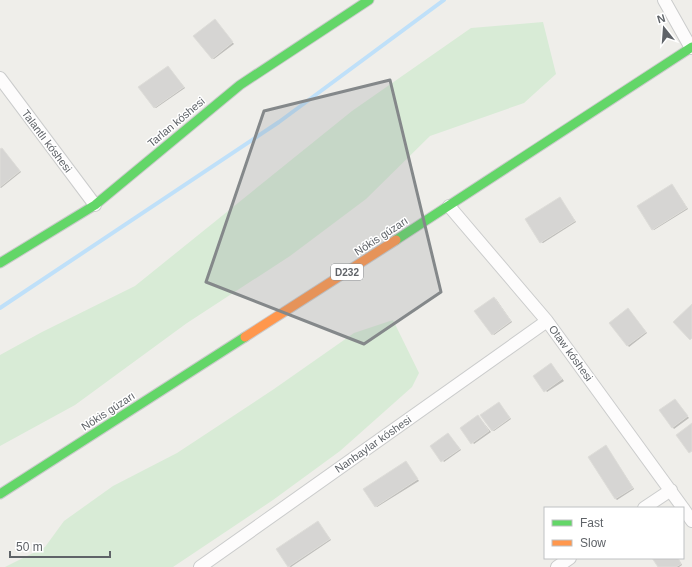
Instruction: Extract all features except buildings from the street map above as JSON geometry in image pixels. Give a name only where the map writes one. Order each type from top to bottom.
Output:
[{"type":"main road","name":"Tarlan kóshesi","points":[[0,263],[95,204],[240,85],[369,0]]},
{"type":"main road","name":"Nókis gúzarı","points":[[0,494],[449,206],[692,47]]},
{"type":"street","points":[[664,0],[692,47]]},
{"type":"street","name":"Talantlı kóshesi","points":[[0,78],[95,204]]},
{"type":"street","name":"Otaw kóshesi","points":[[449,206],[547,321],[682,507]]},
{"type":"street","name":"Nanbaylar kóshesi","points":[[200,567],[547,321]]},
{"type":"street","points":[[646,507],[671,490]]},
{"type":"street","name":"Otaw kóshesi","points":[[684,510],[692,522]]},
{"type":"street","points":[[557,567],[569,559]]},
{"type":"highlighted area","points":[[390,80],[441,292],[364,344],[206,282],[264,111]]},
{"type":"green space","points":[[543,22],[556,74],[524,103],[430,136],[366,199],[290,256],[187,323],[75,405],[0,446],[0,355],[42,332],[135,286],[352,111],[471,28]]},
{"type":"green space","points":[[393,320],[419,373],[412,387],[340,451],[273,500],[173,567],[5,567],[45,547],[64,521],[113,486],[177,453],[274,389],[354,333]]},
{"type":"waterway","points":[[0,308],[279,122],[444,0]]},
{"type":"traffic: fast","points":[[0,263],[95,205],[240,85],[369,0]]},
{"type":"traffic: fast","points":[[396,240],[692,47]]},
{"type":"traffic: fast","points":[[0,494],[245,337]]},
{"type":"traffic: slow","points":[[245,337],[396,240]]}]
